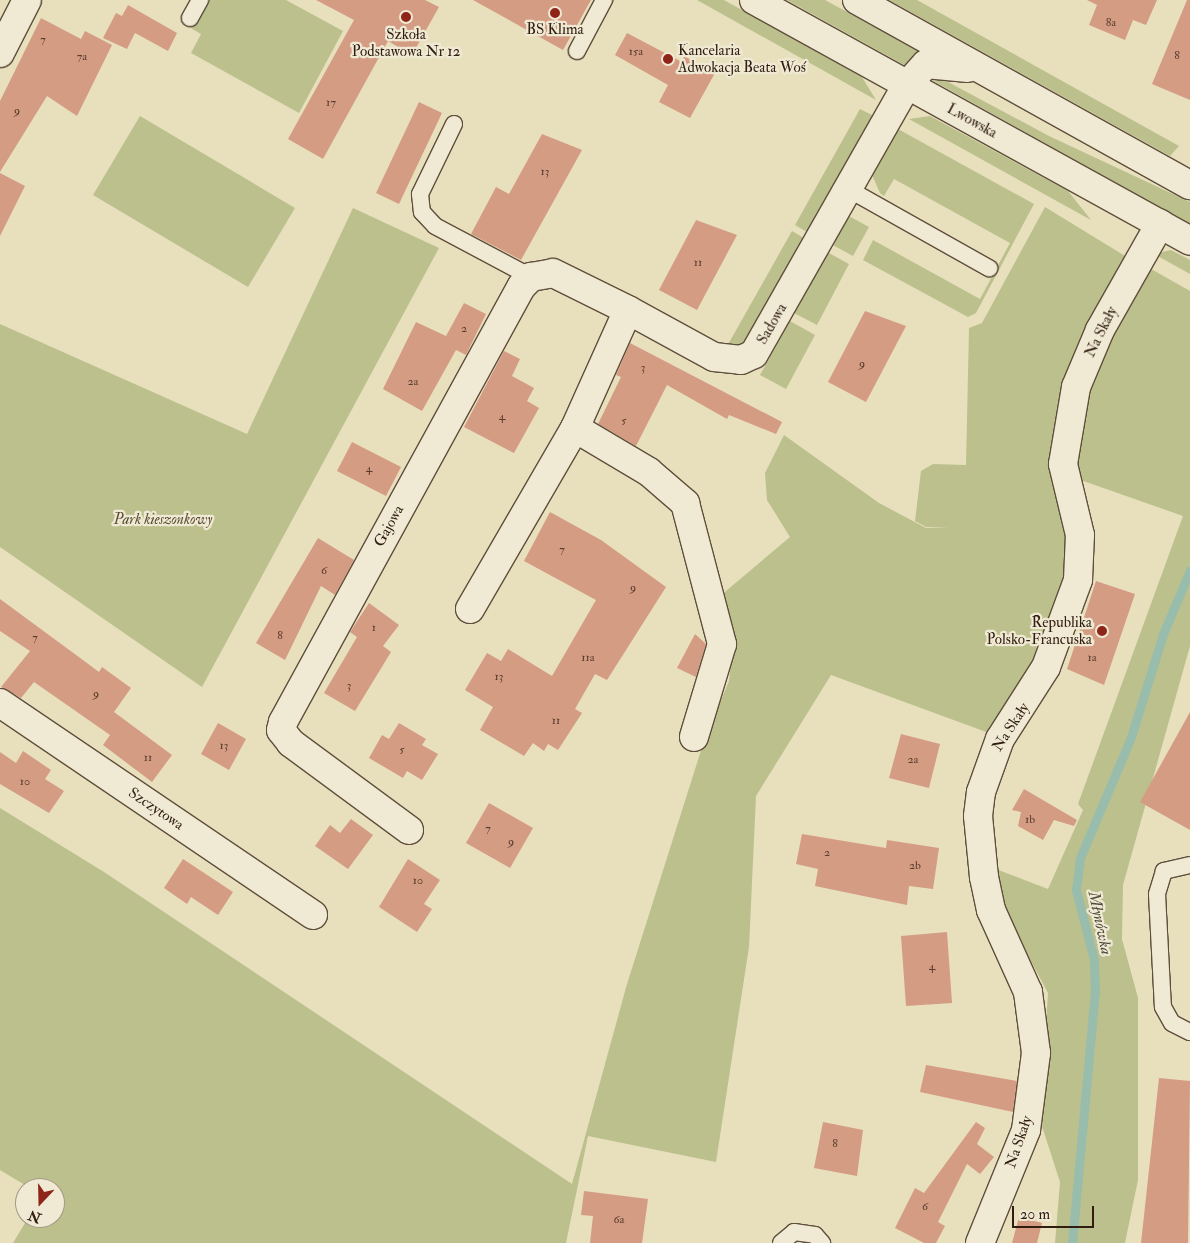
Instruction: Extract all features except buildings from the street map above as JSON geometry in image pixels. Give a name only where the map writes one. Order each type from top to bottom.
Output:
[{"type":"street","points":[[0,53],[27,0]]},
{"type":"street","name":"Lwowska","points":[[754,0],[1190,241]]},
{"type":"street","points":[[857,0],[1190,185]]},
{"type":"street","name":"Sadowa","points":[[628,310],[714,358],[741,360],[754,354],[907,85],[926,64],[953,64],[991,74]]},
{"type":"street","name":"Na Skały","points":[[980,1243],[1026,1130],[1036,1053],[1028,992],[991,910],[984,878],[978,816],[982,792],[1000,739],[1046,667],[1078,580],[1081,544],[1063,464],[1076,387],[1100,330],[1160,224]]},
{"type":"street","points":[[470,610],[575,428],[628,310],[553,273],[531,277]]},
{"type":"street","name":"Gajowa","points":[[409,830],[291,743],[281,730],[283,722],[522,286],[531,277]]},
{"type":"street","points":[[575,428],[668,486],[687,510],[722,644],[694,738]]},
{"type":"street","name":"Szczytowa","points":[[0,703],[313,915]]},
{"type":"lane","points":[[190,18],[200,0]]},
{"type":"lane","points":[[577,51],[604,0]]},
{"type":"lane","points":[[454,124],[420,194],[422,212],[435,226],[531,277]]},
{"type":"lane","points":[[848,190],[989,268]]},
{"type":"lane","points":[[1190,865],[1164,871],[1157,894],[1163,1007],[1172,1023],[1190,1032]]},
{"type":"lane","points":[[781,1243],[794,1232],[815,1235],[822,1243]]},
{"type":"green space","points":[[204,0],[286,0],[343,31],[299,113],[191,53],[201,34],[189,27]]},
{"type":"green space","points":[[697,0],[724,0],[862,77],[876,100]]},
{"type":"green space","points":[[787,0],[825,0],[926,55],[906,66]]},
{"type":"green space","points":[[889,0],[917,0],[1179,146],[1170,156]]},
{"type":"green space","points":[[935,75],[1049,136],[1190,202],[1190,224],[930,79]]},
{"type":"green space","points":[[860,109],[876,117],[810,234],[795,225]]},
{"type":"green space","points":[[140,116],[295,208],[248,287],[93,195]]},
{"type":"green space","points":[[930,116],[1068,191],[1091,220],[909,119]]},
{"type":"green space","points":[[898,129],[1034,204],[976,313],[968,317],[863,260],[873,240],[980,299],[1010,243],[894,179],[884,196],[880,193],[872,175]]},
{"type":"green space","points":[[1045,207],[1130,259],[1095,328],[1060,508],[1068,545],[1068,578],[1036,664],[989,733],[831,675],[756,796],[749,947],[716,1162],[588,1136],[566,1243],[13,1243],[22,1228],[65,1228],[65,1178],[15,1179],[0,1170],[0,808],[104,872],[572,1184],[627,984],[704,741],[729,681],[732,648],[720,596],[790,537],[767,500],[765,473],[784,435],[879,503],[926,528],[949,528],[926,527],[915,521],[921,471],[933,464],[966,465],[969,328],[982,323]]},
{"type":"green space","name":"Park kieszonkowy","points":[[353,208],[439,248],[202,687],[0,547],[0,324],[247,434]]},
{"type":"green space","points":[[847,215],[869,227],[853,256],[831,244]]},
{"type":"green space","points":[[792,231],[807,240],[753,337],[742,346],[726,348]]},
{"type":"green space","points":[[1171,250],[1190,260],[1190,274],[1154,254]]},
{"type":"green space","points":[[827,252],[849,264],[817,325],[794,313]]},
{"type":"green space","points":[[1144,265],[1190,291],[1190,646],[1123,885],[1122,939],[1138,998],[1138,1180],[1125,1243],[1055,1243],[1060,1182],[1040,1120],[1048,993],[1004,911],[993,868],[1048,889],[1083,810],[1078,804],[1183,516],[1072,477],[1075,417]]},
{"type":"green space","points":[[790,321],[815,335],[786,389],[760,375]]},
{"type":"waterway","name":"Młynówka","points":[[1072,1243],[1095,992],[1094,960],[1076,890],[1080,858],[1131,737],[1163,634],[1190,570]]},
{"type":"place","name":"BS Klima","points":[[555,13]]},
{"type":"place","name":"Szkoła Podstawowa Nr 12","points":[[406,17]]},
{"type":"place","name":"Kancelaria Adwokacja Beata Woś","points":[[668,59]]},
{"type":"place","name":"Republika Polsko-Francuska","points":[[1102,631]]}]
